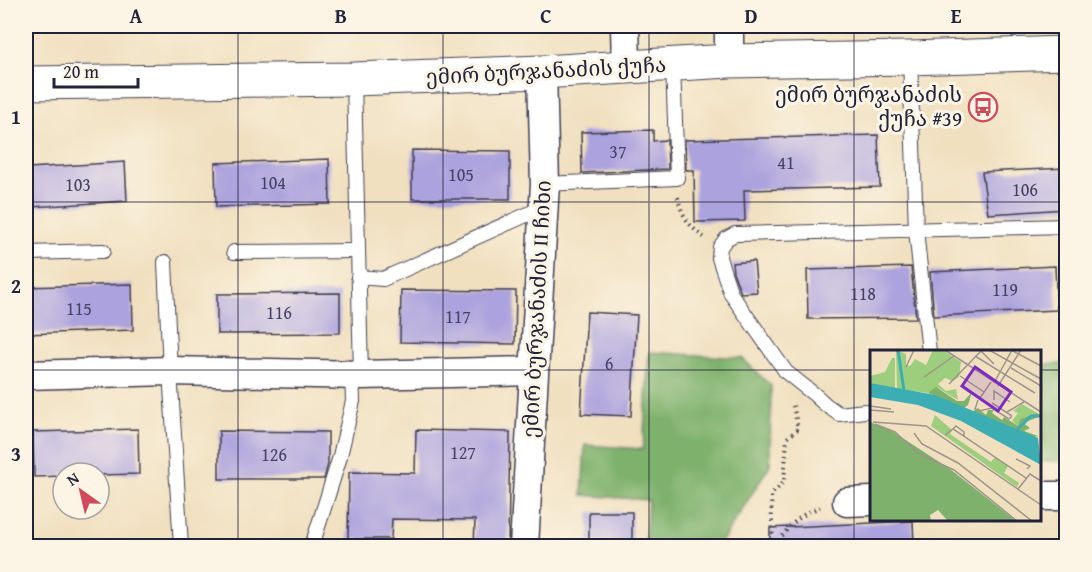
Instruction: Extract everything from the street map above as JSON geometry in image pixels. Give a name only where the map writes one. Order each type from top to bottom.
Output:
[{"type":"street","points":[[625,26],[626,66]]},
{"type":"street","points":[[729,26],[729,61]]},
{"type":"street","name":"ემირ ბურჯანაძის ქუჩა","points":[[26,83],[354,80],[729,61],[1066,53]]},
{"type":"street","name":"ემირ ბურჯანაძის II ჩიხი","points":[[524,546],[544,195],[542,72]]},
{"type":"street","points":[[26,375],[170,371],[356,375],[533,371]]},
{"type":"street","points":[[1041,496],[1066,496]]},
{"type":"lane","points":[[910,58],[916,230],[929,350]]},
{"type":"lane","points":[[358,277],[383,279],[544,195],[677,178],[673,64]]},
{"type":"lane","points":[[312,546],[342,448],[356,375],[358,277],[354,80]]},
{"type":"lane","points":[[865,411],[839,414],[786,372],[731,294],[719,258],[720,247],[726,239],[735,234],[1066,226]]},
{"type":"lane","points":[[26,253],[103,251]]},
{"type":"lane","points":[[234,252],[357,251]]},
{"type":"lane","points":[[165,262],[181,546]]},
{"type":"path","points":[[677,178],[678,200],[689,226],[720,247]]},
{"type":"path","points":[[774,546],[771,495],[784,482],[787,438],[798,429],[786,372]]},
{"type":"path","points":[[774,546],[788,528],[808,512],[825,506],[859,501]]},
{"type":"green space","points":[[649,352],[742,358],[771,386],[770,465],[719,546],[645,546],[648,500],[582,495],[585,445],[643,449]]},
{"type":"green space","points":[[1041,364],[1064,364],[1066,368],[1066,461],[1041,461]]},
{"type":"building","points":[[653,130],[653,141],[667,140],[668,169],[582,173],[581,132]]},
{"type":"building","points":[[878,135],[880,187],[744,190],[745,221],[695,222],[694,170],[686,170],[685,140]]},
{"type":"building","points":[[412,150],[510,151],[510,199],[412,199]]},
{"type":"building","points":[[329,159],[330,204],[216,207],[215,163]]},
{"type":"building","points":[[125,162],[127,201],[31,207],[29,168]]},
{"type":"building","points":[[1066,168],[1066,209],[988,214],[982,172]]},
{"type":"building","points":[[754,261],[757,292],[741,293],[732,263]]},
{"type":"building","points":[[1055,266],[1057,310],[934,316],[930,272]]},
{"type":"building","points":[[911,267],[916,318],[808,319],[807,270]]},
{"type":"building","points":[[132,284],[133,330],[26,334],[26,287]]},
{"type":"building","points":[[401,290],[516,291],[515,344],[400,342]]},
{"type":"building","points":[[340,293],[340,333],[217,334],[217,294]]},
{"type":"building","points":[[587,312],[637,315],[631,416],[581,414]]},
{"type":"building","points":[[138,429],[139,474],[111,475],[111,461],[51,461],[51,476],[34,477],[33,432]]},
{"type":"building","points":[[416,430],[510,432],[508,546],[474,546],[475,520],[392,519],[391,539],[348,539],[349,472],[415,473]]},
{"type":"building","points":[[219,431],[328,432],[328,464],[324,479],[219,479]]},
{"type":"building","points":[[589,512],[632,512],[632,542],[589,542]]},
{"type":"building","points":[[913,521],[914,546],[770,546],[770,528]]},
{"type":"place","name":"ემირ ბურჯანაძის ქუჩა #39","points":[[983,107]]}]
